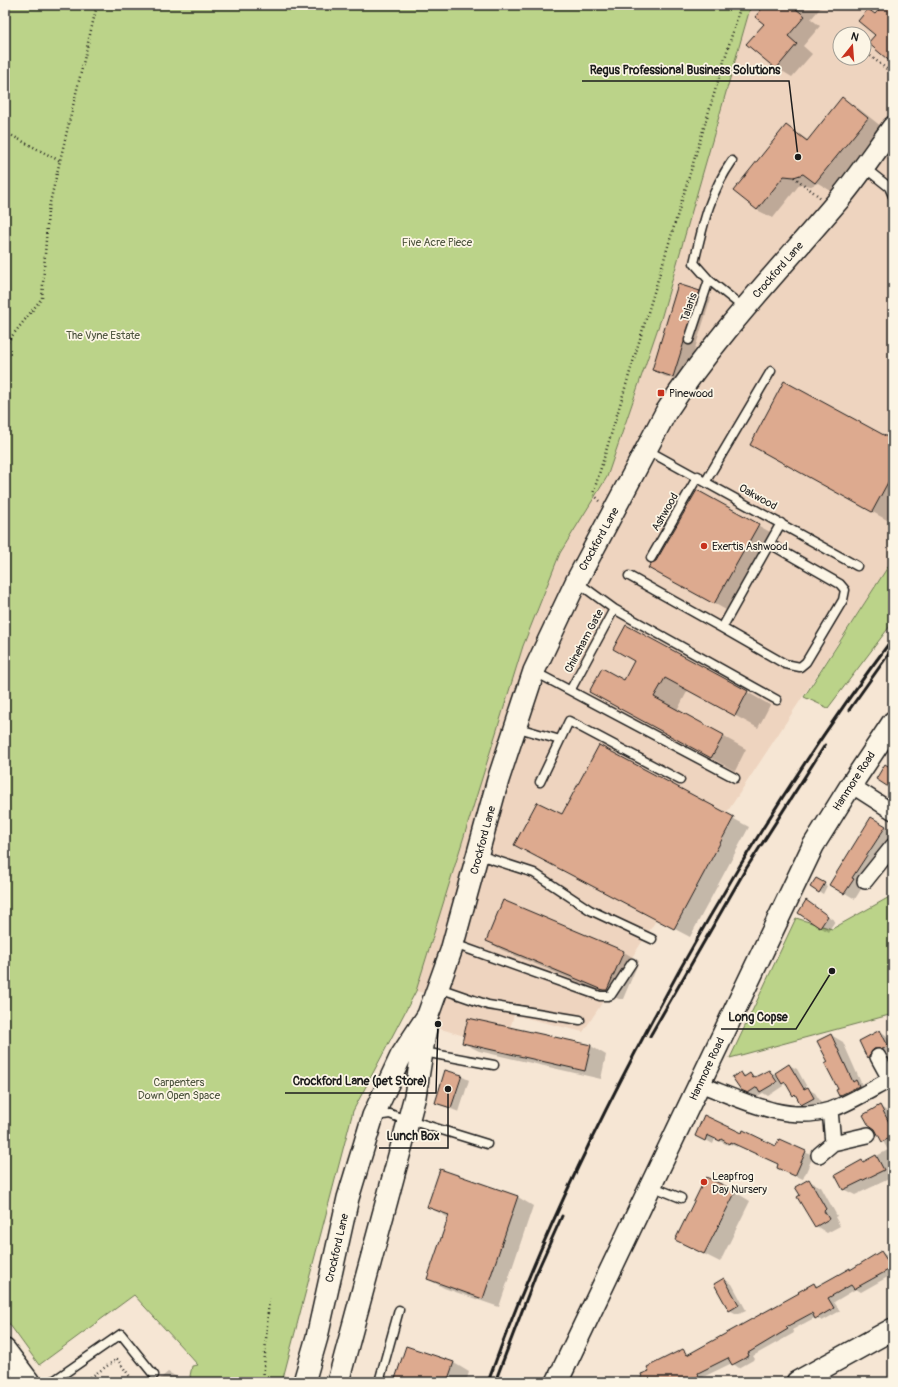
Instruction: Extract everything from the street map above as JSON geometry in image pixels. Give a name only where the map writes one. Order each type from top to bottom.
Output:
[{"type":"street","name":"Crockford Lane","points":[[304,1382],[317,1337],[348,1198],[373,1116],[402,1056],[428,1014],[454,944],[514,727],[534,671],[576,582],[614,513],[666,412],[685,382],[833,206],[893,127]]},
{"type":"street","name":"Hanmore Road","points":[[557,1382],[652,1186],[813,846],[893,722]]},
{"type":"street","points":[[851,785],[893,812]]},
{"type":"street","points":[[865,881],[892,851]]},
{"type":"street","name":"Crockford Lane","points":[[338,1382],[408,1122],[422,1054],[428,1014]]},
{"type":"street","points":[[700,1084],[772,1110],[795,1114],[812,1114],[830,1110],[892,1079],[878,1057]]},
{"type":"street","points":[[830,1110],[833,1143]]},
{"type":"street","points":[[819,1155],[833,1143],[868,1135]]},
{"type":"street","points":[[797,1382],[891,1333]]},
{"type":"street","points":[[7,1356],[29,1382]]},
{"type":"lane","points":[[732,161],[720,179],[709,204],[694,263],[709,280],[745,309]]},
{"type":"lane","points":[[864,167],[889,187],[893,196]]},
{"type":"lane","name":"Talaris","points":[[689,340],[709,280]]},
{"type":"lane","points":[[706,481],[771,371]]},
{"type":"lane","name":"Oakwood","points":[[647,449],[698,476],[857,566]]},
{"type":"lane","name":"Ashwood","points":[[651,558],[698,476]]},
{"type":"lane","points":[[722,628],[781,523]]},
{"type":"lane","points":[[629,576],[785,664],[800,667],[806,662],[843,600],[845,590],[840,584],[770,544]]},
{"type":"lane","name":"Chineham Gate","points":[[534,671],[571,690],[614,609],[576,582]]},
{"type":"lane","points":[[614,609],[777,700]]},
{"type":"lane","points":[[571,690],[736,778]]},
{"type":"lane","points":[[540,782],[569,721],[680,780]]},
{"type":"lane","points":[[514,727],[560,740]]},
{"type":"lane","points":[[479,855],[534,873],[590,910],[652,939]]},
{"type":"lane","points":[[454,944],[600,996],[611,995],[632,963]]},
{"type":"lane","points":[[438,987],[488,1005],[580,1020]]},
{"type":"lane","points":[[402,1056],[429,1053],[494,1065]]},
{"type":"lane","points":[[373,1116],[390,1114],[408,1122],[416,1122],[487,1144]]},
{"type":"lane","points":[[652,1186],[681,1198]]},
{"type":"lane","points":[[379,1382],[399,1310]]},
{"type":"lane","points":[[52,1382],[121,1334],[154,1375]]},
{"type":"path","points":[[5,345],[42,298],[48,211],[97,5]]},
{"type":"path","points":[[614,513],[593,494],[742,5]]},
{"type":"path","points":[[872,57],[893,74]]},
{"type":"path","points":[[5,132],[60,162]]},
{"type":"path","points":[[794,177],[833,206]]},
{"type":"path","points":[[263,1382],[269,1298]]},
{"type":"path","points":[[84,1382],[117,1359],[134,1382]]},
{"type":"shaded area","points":[[751,5],[893,5],[893,559],[583,1032],[514,1015],[504,1048],[431,1026],[440,997],[416,991],[523,646],[560,553],[607,477],[661,319]]},
{"type":"green space","name":"Five Acre Piece","points":[[5,5],[751,5],[661,319],[607,477],[560,553],[523,646],[416,991],[353,1111],[282,1382],[194,1382],[190,1376],[192,1366],[198,1365],[134,1295],[39,1365],[5,1318]]},
{"type":"green space","points":[[893,559],[893,622],[828,708],[804,697]]},
{"type":"green space","points":[[893,895],[893,1014],[730,1058],[796,918],[832,929]]},
{"type":"building","points":[[765,5],[800,5],[796,9],[805,16],[788,36],[797,44],[776,69],[746,44],[764,24],[755,17]]},
{"type":"building","points":[[883,5],[893,5],[893,64],[872,46],[872,38],[875,35],[872,33],[872,26],[864,26],[858,21],[868,9],[875,14]]},
{"type":"building","points":[[842,97],[868,118],[815,183],[803,174],[794,177],[784,176],[757,210],[733,191],[786,125],[807,141]]},
{"type":"building","points":[[678,284],[700,291],[673,377],[652,370]]},
{"type":"building","points":[[784,381],[893,440],[893,473],[872,512],[750,445]]},
{"type":"building","name":"Exertis Ashwood","points":[[697,490],[759,524],[714,604],[648,568],[651,563],[656,561]]},
{"type":"building","points":[[626,625],[748,691],[735,716],[665,678],[654,697],[724,735],[711,758],[589,692],[602,668],[624,680],[634,661],[613,649]]},
{"type":"building","points":[[599,745],[734,817],[674,929],[514,845],[537,802],[562,814]]},
{"type":"building","points":[[885,764],[893,769],[893,790],[876,779]]},
{"type":"building","points":[[871,817],[886,826],[852,878],[854,879],[844,894],[829,885]]},
{"type":"building","points":[[816,878],[825,883],[819,893],[810,887]]},
{"type":"building","points":[[503,900],[624,951],[607,990],[603,990],[486,941]]},
{"type":"building","points":[[806,900],[828,916],[820,928],[798,913]]},
{"type":"building","points":[[468,1018],[591,1045],[585,1071],[462,1043]]},
{"type":"building","points":[[880,1030],[888,1046],[883,1049],[874,1049],[867,1058],[859,1041]]},
{"type":"building","points":[[831,1034],[853,1082],[856,1080],[859,1086],[839,1096],[836,1090],[838,1089],[825,1064],[828,1062],[817,1041]]},
{"type":"building","points":[[789,1064],[804,1089],[808,1087],[814,1098],[801,1105],[795,1094],[793,1096],[785,1082],[782,1084],[775,1073]]},
{"type":"building","points":[[445,1070],[462,1075],[451,1108],[435,1103]]},
{"type":"building","points":[[769,1070],[777,1082],[760,1092],[757,1087],[748,1093],[741,1090],[732,1077],[741,1072],[744,1077],[750,1073],[753,1078]]},
{"type":"building","points":[[880,1105],[893,1130],[893,1136],[882,1142],[875,1129],[868,1124],[863,1115]]},
{"type":"building","points":[[704,1115],[742,1133],[743,1130],[776,1146],[779,1139],[806,1151],[795,1176],[777,1168],[778,1164],[730,1142],[729,1144],[721,1139],[720,1141],[707,1135],[705,1141],[695,1136]]},
{"type":"building","points":[[876,1155],[884,1170],[843,1190],[835,1175],[862,1160],[863,1162]]},
{"type":"building","points":[[440,1169],[518,1196],[483,1299],[427,1279],[449,1215],[427,1207]]},
{"type":"building","points":[[706,1177],[736,1191],[704,1254],[675,1240]]},
{"type":"building","points":[[809,1179],[826,1209],[824,1211],[829,1219],[815,1227],[797,1197],[800,1195],[795,1187]]},
{"type":"building","points":[[881,1251],[892,1268],[854,1289],[851,1285],[828,1298],[834,1308],[815,1319],[812,1313],[786,1327],[788,1329],[748,1353],[749,1356],[732,1365],[728,1358],[698,1373],[699,1376],[688,1382],[644,1382],[641,1374],[649,1371],[647,1367],[683,1349],[687,1355],[799,1293],[798,1292],[814,1283],[816,1287],[850,1268],[850,1270]]},
{"type":"building","points":[[724,1278],[739,1305],[729,1311],[714,1284]]},
{"type":"building","points":[[406,1346],[454,1362],[447,1382],[394,1382]]},
{"type":"railway","points":[[488,1382],[504,1339],[556,1214],[615,1091],[665,997],[725,891],[789,787],[822,737],[893,638]]},
{"type":"railway","points":[[849,710],[893,648]]},
{"type":"railway","points":[[650,1036],[744,872],[825,745]]},
{"type":"railway","points":[[495,1382],[536,1274],[562,1216]]},
{"type":"place","name":"Regus Professional Business Solutions","points":[[798,157]]},
{"type":"place","name":"Pinewood","points":[[661,393]]},
{"type":"place","name":"Exertis Ashwood","points":[[704,546]]},
{"type":"place","name":"Long Copse","points":[[832,971]]},
{"type":"place","name":"Crockford Lane (pet Store)","points":[[438,1024]]},
{"type":"place","name":"Lunch Box","points":[[448,1089]]},
{"type":"place","name":"Leapfrog Day Nursery","points":[[704,1182]]},
{"type":"park label","name":"The Vyne Estate","points":[[103,335]]},
{"type":"park label","name":"Carpenters Down Open Space","points":[[179,1088]]}]
